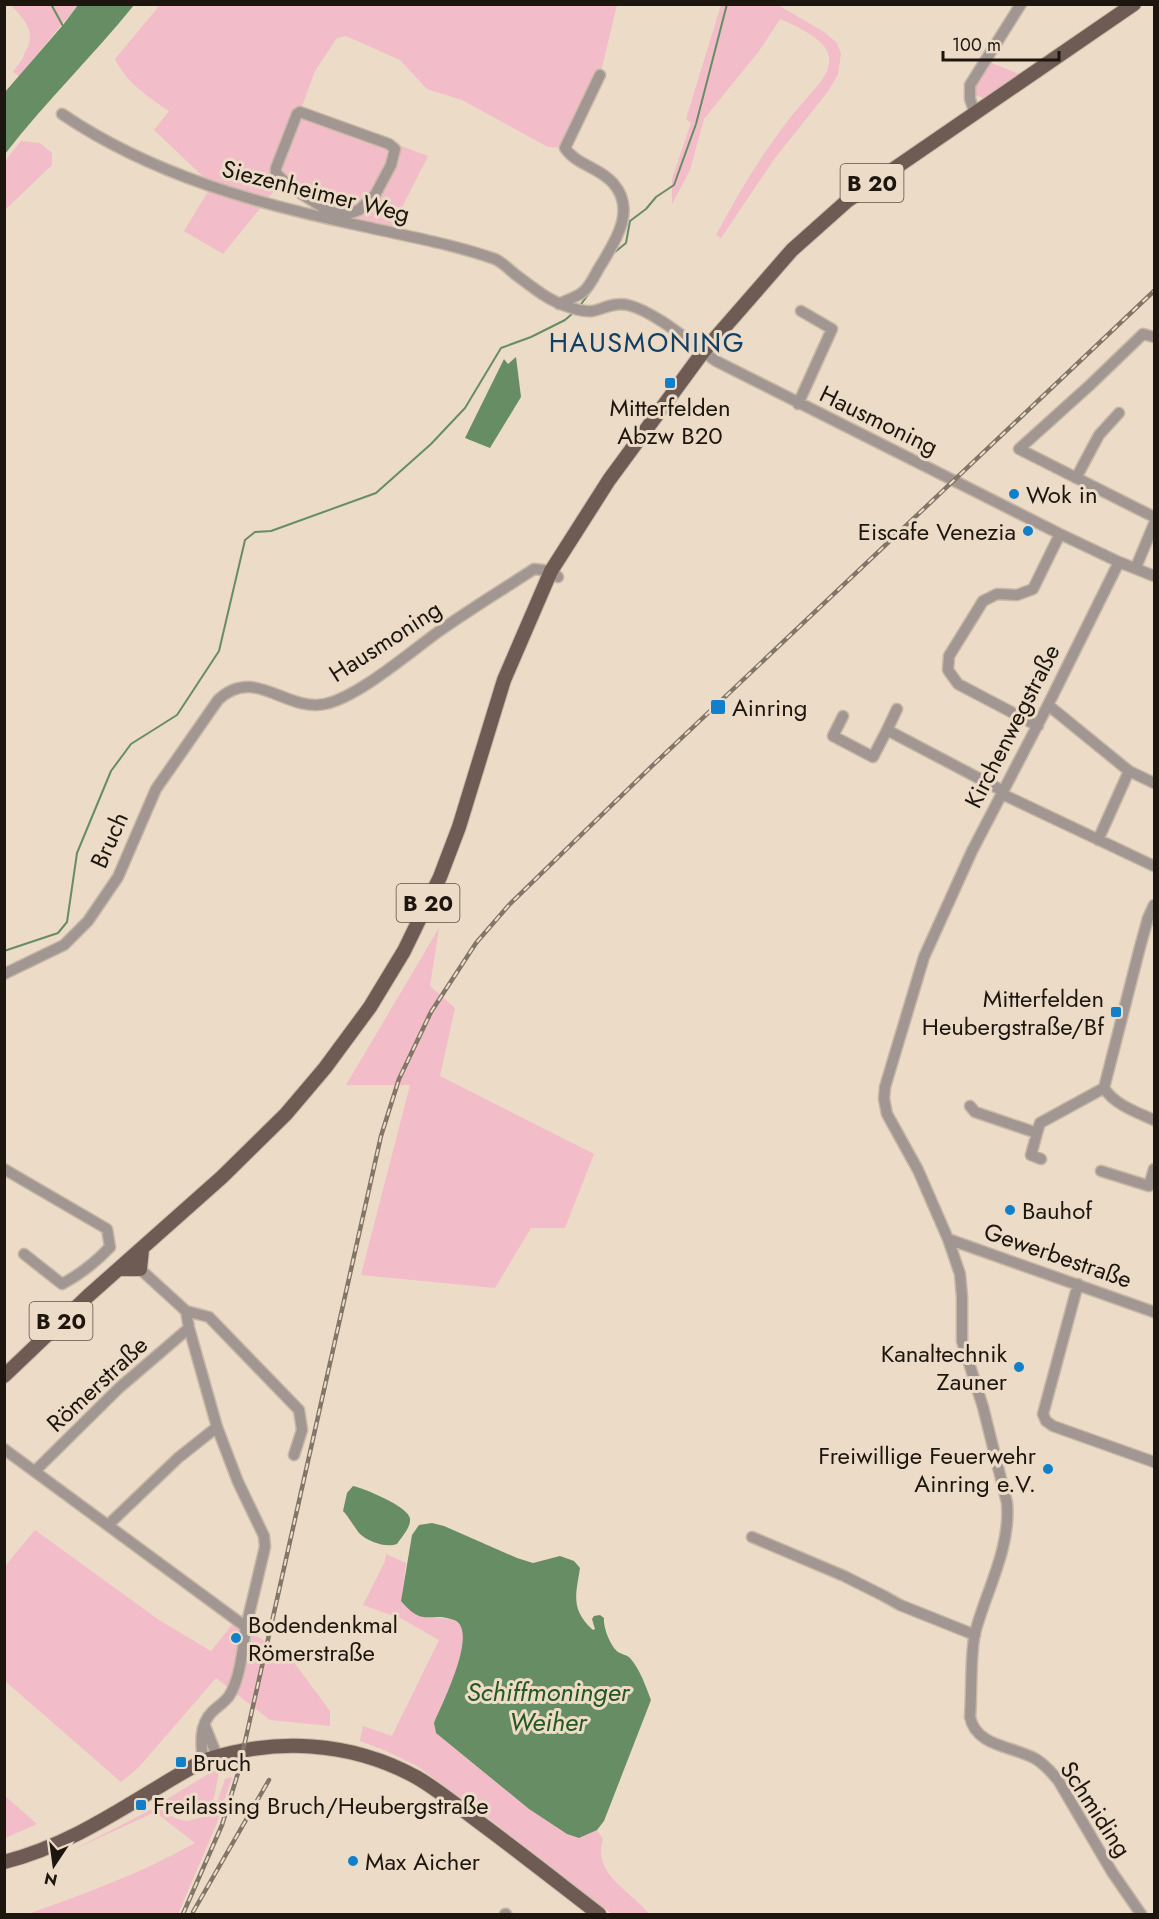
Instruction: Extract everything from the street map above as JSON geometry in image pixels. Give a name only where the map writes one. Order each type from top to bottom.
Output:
[{"type":"main road","name":"B 20","points":[[4,1376],[59,1322],[222,1177],[286,1114],[349,1037],[404,951],[425,910],[459,827],[504,680],[555,574],[616,471],[703,352],[779,264],[818,225],[877,179],[1134,4]]},
{"type":"main road","points":[[120,1269],[140,1269],[142,1249]]},
{"type":"main road","points":[[4,1862],[78,1835],[210,1759],[258,1748],[293,1744],[324,1746],[352,1751],[395,1766],[419,1778],[599,1914]]},
{"type":"street","points":[[975,113],[970,99],[970,85],[1021,4]]},
{"type":"street","points":[[569,307],[584,291],[614,244],[624,217],[621,193],[612,182],[604,174],[571,157],[565,148],[600,75]]},
{"type":"street","points":[[303,112],[389,144],[395,149],[395,156],[382,184],[375,195],[359,210],[348,214],[330,212],[289,186],[278,176],[276,168],[297,114],[303,112]]},
{"type":"street","name":"Siezenheimer Weg","points":[[62,114],[93,135],[204,185],[255,201],[406,235],[497,260],[534,289],[569,307]]},
{"type":"street","points":[[359,210],[362,226]]},
{"type":"street","points":[[569,307],[591,311],[609,304],[628,305],[669,327],[703,352]]},
{"type":"street","name":"Hausmoning","points":[[798,404],[832,329],[801,311]]},
{"type":"street","points":[[1155,336],[1143,334],[1019,449],[1155,517]]},
{"type":"street","name":"Hausmoning","points":[[703,352],[798,404],[941,473],[968,489],[1119,562],[1155,576]]},
{"type":"street","points":[[1076,478],[1099,435],[1119,413]]},
{"type":"street","points":[[1136,567],[1155,524]]},
{"type":"street","points":[[1038,726],[958,684],[948,670],[949,657],[983,601],[997,594],[1017,595],[1033,589],[1060,534]]},
{"type":"street","name":"Kirchenwegstraße","points":[[972,1725],[970,1717],[975,1635],[1005,1540],[1008,1514],[1002,1479],[962,1341],[962,1284],[948,1239],[918,1170],[891,1121],[884,1100],[889,1070],[924,957],[1002,792],[1038,726],[1119,562]]},
{"type":"street","name":"Hausmoning","points":[[225,694],[244,686],[254,687],[309,705],[326,704],[353,693],[451,623],[534,569],[555,574]]},
{"type":"street","name":"Bruch","points":[[4,974],[64,945],[87,921],[118,876],[156,789],[218,700],[225,694]]},
{"type":"street","points":[[1048,705],[1129,771],[1155,783]]},
{"type":"street","points":[[843,716],[833,736],[873,757],[897,709]]},
{"type":"street","points":[[886,730],[1002,792],[1155,866]]},
{"type":"street","points":[[1098,840],[1129,771]]},
{"type":"street","points":[[1155,905],[1124,1005],[1104,1088],[1110,1097],[1129,1109],[1155,1120]]},
{"type":"street","points":[[1041,1159],[1031,1155],[1040,1123],[1104,1088]]},
{"type":"street","points":[[970,1106],[975,1112],[1037,1133]]},
{"type":"street","points":[[4,1170],[107,1229],[110,1247],[96,1263],[62,1284],[24,1254]]},
{"type":"street","points":[[1101,1170],[1149,1186],[1155,1170]]},
{"type":"street","name":"Gewerbestraße","points":[[948,1239],[1155,1312]]},
{"type":"street","points":[[140,1269],[186,1311],[208,1317],[299,1410],[302,1430],[294,1455]]},
{"type":"street","points":[[1078,1284],[1042,1414],[1053,1426],[1155,1462]]},
{"type":"street","points":[[186,1311],[217,1427],[238,1482],[264,1536],[266,1547],[235,1683],[229,1697],[204,1723],[209,1740],[210,1759]]},
{"type":"street","name":"Römerstraße","points":[[35,1472],[119,1388],[189,1328]]},
{"type":"street","points":[[108,1525],[178,1458],[217,1427]]},
{"type":"street","points":[[4,1449],[246,1627]]},
{"type":"street","points":[[752,1537],[844,1576],[907,1608],[975,1635]]},
{"type":"street","name":"Schmiding","points":[[972,1725],[982,1738],[1037,1760],[1058,1780],[1112,1872],[1141,1914]]},
{"type":"shaded area","points":[[11,5],[78,5],[19,76],[13,72],[23,58],[30,34],[24,20]]},
{"type":"shaded area","points":[[160,5],[617,5],[600,75],[565,148],[548,147],[462,100],[427,89],[400,60],[346,36],[337,38],[315,71],[301,109],[428,156],[391,229],[337,215],[282,181],[223,254],[184,231],[212,185],[154,130],[169,111],[132,82],[115,59]]},
{"type":"shaded area","points":[[721,5],[778,5],[824,32],[837,43],[841,54],[838,74],[829,90],[775,158],[721,238],[716,235],[746,182],[768,148],[822,80],[828,69],[829,57],[827,50],[816,39],[780,19],[759,51],[704,119],[690,170],[672,204],[672,179],[691,123],[686,119]]},
{"type":"shaded area","points":[[989,62],[1022,75],[983,98],[976,95],[975,87]]},
{"type":"shaded area","points":[[21,141],[40,143],[52,153],[52,165],[5,210],[5,161]]},
{"type":"shaded area","points":[[439,928],[430,986],[455,1008],[440,1076],[594,1154],[565,1228],[531,1228],[495,1288],[361,1275],[410,1085],[346,1085]]},
{"type":"shaded area","points":[[35,1530],[159,1620],[211,1651],[235,1621],[293,1661],[330,1711],[330,1726],[270,1720],[216,1678],[139,1767],[121,1782],[5,1681],[5,1566]]},
{"type":"shaded area","points":[[386,1554],[406,1563],[401,1601],[426,1615],[455,1621],[462,1631],[461,1657],[451,1687],[434,1723],[436,1733],[529,1809],[567,1834],[579,1838],[597,1830],[603,1839],[601,1852],[608,1872],[649,1914],[612,1914],[417,1766],[360,1741],[363,1726],[392,1736],[439,1640],[402,1619],[363,1605],[385,1561]]},
{"type":"shaded area","points":[[220,1767],[213,1801],[200,1815],[180,1814],[162,1802]]},
{"type":"shaded area","points":[[232,1777],[217,1823],[178,1914],[28,1914],[134,1873],[195,1843],[155,1812],[73,1850],[156,1807],[177,1819],[187,1821],[207,1816],[216,1806],[225,1779]]},
{"type":"shaded area","points":[[5,1796],[37,1824],[5,1838]]},
{"type":"water","points":[[78,5],[134,5],[5,154],[5,92]]},
{"type":"water","points":[[516,357],[521,397],[490,448],[465,438],[504,359],[508,364]]},
{"type":"water","points":[[353,1486],[395,1504],[408,1514],[409,1525],[397,1544],[378,1544],[368,1540],[343,1511],[347,1493]]},
{"type":"water","name":"Schiffmoninger Weiher","points":[[432,1523],[533,1563],[560,1556],[574,1561],[580,1568],[576,1601],[581,1615],[593,1630],[595,1629],[592,1619],[594,1616],[600,1615],[604,1618],[612,1645],[618,1652],[634,1662],[640,1673],[651,1700],[604,1821],[597,1830],[579,1838],[567,1834],[529,1809],[436,1733],[434,1723],[461,1653],[463,1638],[461,1627],[454,1620],[421,1617],[401,1601],[412,1535],[419,1525]]},
{"type":"waterway","points":[[51,4],[63,26]]},
{"type":"waterway","points":[[615,252],[626,243],[630,221],[646,209],[656,197],[674,185],[696,124],[727,4]]},
{"type":"waterway","points":[[579,307],[590,292]]},
{"type":"waterway","points":[[4,951],[58,933],[67,922],[77,853],[111,771],[131,744],[177,715],[219,651],[245,540],[255,532],[271,531],[376,493],[431,444],[465,408],[501,348],[531,337],[565,320],[573,313]]},
{"type":"railway","points":[[183,1914],[222,1825],[238,1773],[381,1136],[399,1079],[431,1012],[476,943],[509,905],[653,765],[1154,291]]},
{"type":"railway","points":[[193,1912],[269,1780]]},
{"type":"place","name":"Mitterfelden Abzw B20","points":[[670,383]]},
{"type":"place","name":"Wok in","points":[[1014,494]]},
{"type":"place","name":"Eiscafe Venezia","points":[[1028,531]]},
{"type":"place","name":"Ainring","points":[[718,707]]},
{"type":"place","name":"Mitterfelden Heubergstraße/Bf","points":[[1116,1012]]},
{"type":"place","name":"Bauhof","points":[[1010,1210]]},
{"type":"place","name":"Kanaltechnik Zauner","points":[[1019,1367]]},
{"type":"place","name":"Freiwillige Feuerwehr Ainring e.V.","points":[[1048,1469]]},
{"type":"place","name":"Bodendenkmal Römerstraße","points":[[236,1638]]},
{"type":"place","name":"Bruch","points":[[181,1762]]},
{"type":"place","name":"Freilassing Bruch/Heubergstraße","points":[[141,1805]]},
{"type":"place","name":"Max Aicher","points":[[353,1861]]},
{"type":"district","name":"HAUSMONING","points":[[647,342]]}]
